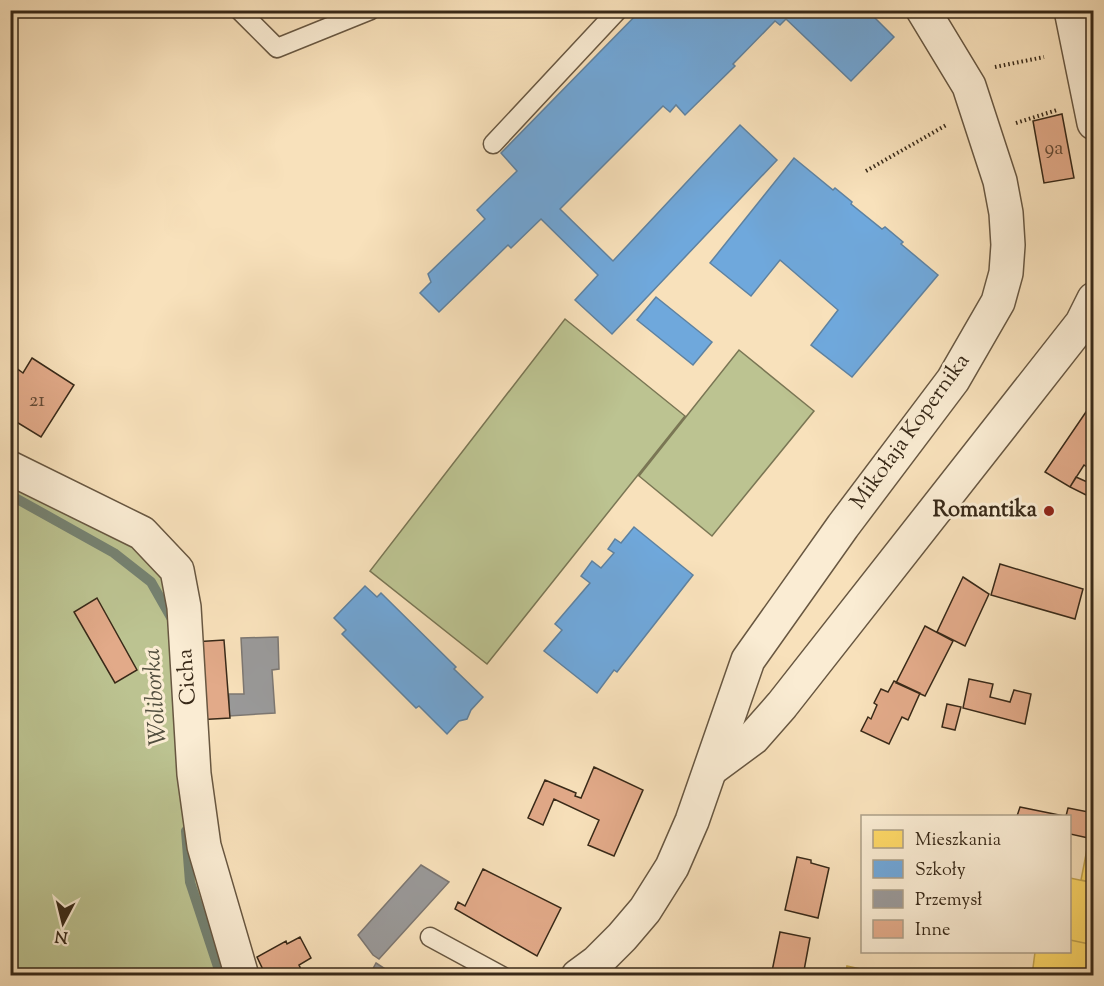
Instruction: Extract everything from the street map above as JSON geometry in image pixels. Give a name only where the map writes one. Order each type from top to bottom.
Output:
[{"type":"street","name":"Mikołaja Kopernika","points":[[578,975],[597,962],[622,937],[645,910],[672,867],[692,821],[748,660],[843,526],[953,380],[998,302],[1006,273],[1008,245],[1006,213],[1000,181],[969,86],[923,10]]},
{"type":"street","points":[[1071,10],[1080,115]]},
{"type":"street","points":[[711,769],[753,738],[782,705],[1082,323],[1094,299]]},
{"type":"street","name":"Cicha","points":[[10,468],[142,533],[177,570],[184,607],[194,774],[204,846],[242,975]]},
{"type":"lane","points":[[239,10],[277,48],[371,10]]},
{"type":"lane","points":[[493,144],[618,10]]},
{"type":"lane","points":[[430,937],[502,975]]},
{"type":"path","points":[[992,67],[1044,57]]},
{"type":"path","points":[[1013,124],[1080,115]]},
{"type":"path","points":[[866,171],[950,123]]},
{"type":"green space","points":[[565,319],[685,416],[487,664],[370,571]]},
{"type":"green space","points":[[739,350],[814,411],[712,536],[639,476]]},
{"type":"green space","points":[[10,468],[177,570],[239,975],[11,975]]},
{"type":"building: Mieszkania","points":[[1089,839],[1094,839],[1094,883],[1081,880]]},
{"type":"building: Mieszkania","points":[[1071,878],[1094,883],[1094,945],[1071,940]]},
{"type":"building: Mieszkania","points":[[1071,940],[1094,945],[1094,976],[1032,976],[1035,953],[1071,953]]},
{"type":"building: Mieszkania","points":[[847,966],[892,976],[845,976]]},
{"type":"building: Szkoły","points":[[641,10],[867,10],[894,37],[851,81],[786,19],[780,25],[775,21],[733,64],[735,66],[685,115],[676,105],[670,112],[663,106],[560,209],[613,261],[740,125],[777,160],[612,334],[575,300],[598,275],[541,219],[511,248],[508,245],[439,312],[420,293],[431,282],[428,274],[485,219],[477,210],[517,171],[501,153]]},
{"type":"building: Szkoły","points":[[794,158],[833,190],[835,188],[882,229],[885,227],[903,242],[901,244],[938,275],[852,377],[811,345],[838,310],[780,260],[751,296],[710,263]]},
{"type":"building: Szkoły","points":[[656,297],[712,342],[693,365],[637,320]]},
{"type":"building: Szkoły","points":[[634,527],[693,575],[617,672],[614,670],[597,693],[544,651],[562,630],[555,624],[590,583],[581,576],[592,561],[601,568],[614,553],[608,549],[615,539],[621,543]]},
{"type":"building: Szkoły","points":[[365,586],[377,597],[381,593],[483,697],[471,710],[467,719],[459,721],[447,734],[419,706],[416,708],[342,634],[346,630],[334,618]]},
{"type":"building: Przemysł","points":[[278,637],[279,669],[272,670],[275,713],[229,716],[229,694],[244,694],[241,638]]},
{"type":"building: Przemysł","points":[[421,865],[449,882],[379,959],[373,955],[358,935]]},
{"type":"building: Przemysł","points":[[376,963],[396,976],[369,976]]},
{"type":"building: Inne","points":[[1062,114],[1074,178],[1044,183],[1033,121]]},
{"type":"building: Inne","points":[[32,358],[74,385],[41,437],[10,418],[10,367],[12,365],[23,373]]},
{"type":"building: Inne","points":[[1088,409],[1094,412],[1094,457],[1087,467],[1084,465],[1070,487],[1045,472]]},
{"type":"building: Inne","points":[[1076,477],[1094,485],[1094,499],[1070,487]]},
{"type":"building: Inne","points":[[1000,564],[1083,589],[1075,619],[991,595]]},
{"type":"building: Inne","points":[[963,577],[989,594],[965,646],[937,632]]},
{"type":"building: Inne","points":[[97,598],[137,670],[115,683],[74,612]]},
{"type":"building: Inne","points":[[925,626],[953,641],[925,696],[896,683]]},
{"type":"building: Inne","points":[[224,640],[230,718],[196,720],[193,642]]},
{"type":"building: Inne","points":[[969,679],[993,684],[990,697],[1010,702],[1014,690],[1031,694],[1025,724],[963,708]]},
{"type":"building: Inne","points":[[894,681],[920,693],[908,720],[902,717],[889,744],[861,731],[868,717],[871,719],[877,705],[874,703],[881,689],[888,692]]},
{"type":"building: Inne","points":[[947,704],[961,707],[955,730],[942,727]]},
{"type":"building: Inne","points":[[594,767],[643,790],[614,856],[588,845],[599,820],[554,799],[543,825],[528,818],[545,780],[576,793],[575,796],[581,798]]},
{"type":"building: Inne","points":[[1020,807],[1059,815],[1017,815]]},
{"type":"building: Inne","points":[[1068,808],[1094,813],[1093,839],[1071,834],[1071,815],[1066,815]]},
{"type":"building: Inne","points":[[797,857],[829,868],[818,918],[785,910]]},
{"type":"building: Inne","points":[[483,869],[561,908],[537,956],[455,909],[458,902],[465,906]]},
{"type":"building: Inne","points":[[780,932],[810,938],[803,976],[771,976]]},
{"type":"building: Inne","points":[[300,937],[311,958],[299,965],[304,976],[266,976],[257,957],[286,941],[287,944]]},
{"type":"waterway","name":"Woliborka","points":[[10,495],[114,553],[151,582],[172,619],[172,624]]},
{"type":"waterway","name":"Woliborka","points":[[186,831],[190,882],[221,976]]},
{"type":"place","name":"Romantika","points":[[1049,511]]}]
